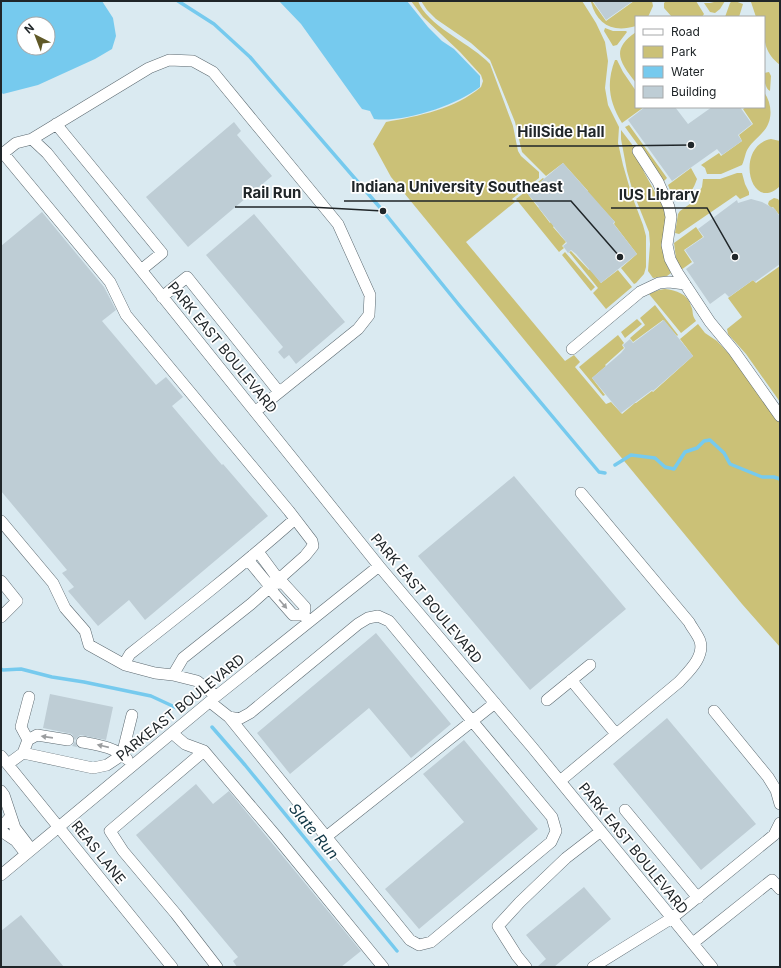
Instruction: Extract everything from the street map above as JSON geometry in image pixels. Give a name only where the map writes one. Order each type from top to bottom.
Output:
[{"type":"street","points":[[173,675],[183,658],[252,604],[305,556],[313,546],[312,541],[126,315],[110,282],[2,154],[16,143],[32,139],[149,68],[168,60],[193,61],[213,72],[338,224],[370,295],[368,315],[358,329],[256,411]]},
{"type":"street","points":[[56,124],[162,253],[141,270]]},
{"type":"street","name":"PARK EAST BOULEVARD","points":[[32,139],[47,153],[162,297],[256,411],[379,566],[560,780],[712,967]]},
{"type":"street","points":[[638,151],[658,182],[669,207],[671,217],[667,245],[670,259],[684,284],[710,322],[734,351],[780,416]]},
{"type":"street","points":[[162,297],[187,277],[279,392]]},
{"type":"street","points":[[572,349],[640,292],[659,283],[669,282],[684,284]]},
{"type":"street","points":[[560,780],[679,682],[690,671],[699,655],[700,642],[689,622],[581,493]]},
{"type":"street","points":[[124,664],[130,654],[197,602],[295,519]]},
{"type":"street","points":[[1,521],[53,583],[66,608],[86,631],[89,645],[124,664],[155,673],[173,675],[197,682],[229,717],[410,940],[419,945],[432,942],[551,842],[556,830],[552,817],[389,621],[378,616],[368,618],[358,624],[250,713],[238,719],[229,717]]},
{"type":"street","points":[[252,554],[249,561],[268,584],[283,583],[305,607],[307,619]]},
{"type":"street","name":"PARKEAST BOULEVARD","points":[[1,875],[307,619],[379,566]]},
{"type":"street","points":[[1,581],[17,601],[1,617]]},
{"type":"street","points":[[547,700],[590,665]]},
{"type":"street","points":[[571,680],[616,734]]},
{"type":"street","points":[[28,740],[21,727],[29,697]]},
{"type":"street","points":[[326,836],[495,703]]},
{"type":"street","points":[[714,711],[768,777],[776,790],[780,804]]},
{"type":"street","points":[[5,760],[23,753],[93,768],[107,765],[122,755],[132,715]]},
{"type":"street","points":[[172,733],[185,744],[204,751],[383,967]]},
{"type":"street","points":[[23,753],[28,740],[37,735],[68,740]]},
{"type":"street","points":[[82,742],[108,747],[122,755],[132,766]]},
{"type":"street","points":[[204,751],[110,831],[123,850],[176,914],[217,967]]},
{"type":"street","name":"REAS LANE","points":[[5,760],[172,967]]},
{"type":"street","points":[[1,791],[4,795],[15,828],[29,851]]},
{"type":"street","points":[[625,810],[698,898]]},
{"type":"street","points":[[1,828],[10,816]]},
{"type":"street","points":[[593,967],[672,918],[698,898],[774,835],[780,823]]},
{"type":"street","points":[[1,831],[29,851]]},
{"type":"street","points":[[526,967],[517,956],[498,926],[520,902],[566,858],[601,831]]},
{"type":"street","points":[[693,943],[772,880],[780,889]]},
{"type":"green space","points":[[411,1],[418,1],[423,10],[438,25],[478,53],[490,64],[513,126],[518,151],[521,156],[539,172],[539,178],[512,199],[515,202],[466,242],[565,361],[574,355],[580,362],[575,367],[606,404],[611,402],[622,414],[635,403],[652,391],[653,392],[693,356],[680,339],[698,324],[705,333],[717,341],[731,356],[780,422],[780,647],[742,604],[391,177],[373,144],[386,122],[424,114],[460,101],[481,87],[483,81],[481,75],[460,52],[423,17]]},
{"type":"green space","points":[[421,1],[582,1],[596,23],[605,42],[608,61],[605,88],[608,105],[619,127],[618,143],[623,165],[646,236],[646,267],[644,274],[636,283],[634,284],[621,268],[637,254],[614,224],[615,222],[563,163],[546,176],[522,152],[515,122],[490,60],[471,43],[436,19]]},
{"type":"green space","points":[[592,1],[606,21],[634,1],[652,1],[653,6],[648,16],[635,16],[635,26],[613,28],[602,22],[597,16],[591,2]]},
{"type":"green space","points":[[666,1],[696,1],[704,14],[703,16],[671,16],[664,8],[664,3]]},
{"type":"green space","points":[[725,1],[720,9],[715,13],[710,12],[704,3],[710,3]]},
{"type":"green space","points":[[732,1],[743,4],[739,16],[725,16]]},
{"type":"green space","points":[[780,1],[780,65],[774,60],[765,43],[765,16],[756,16],[751,2]]},
{"type":"green space","points":[[605,28],[613,31],[627,32],[617,45],[613,46],[604,31]]},
{"type":"green space","points":[[635,33],[635,82],[626,69],[620,56],[620,51],[628,38]]},
{"type":"green space","points":[[615,60],[617,60],[635,90],[635,108],[643,108],[622,123],[614,108],[610,92],[610,77]]},
{"type":"green space","points":[[769,72],[771,76],[770,91],[766,86],[765,73]]},
{"type":"green space","points":[[765,94],[770,108],[770,119],[766,129],[748,149],[742,165],[721,174],[707,174],[705,168],[701,165],[719,153],[721,156],[742,141],[739,135],[753,124],[743,109],[765,108]]},
{"type":"green space","points":[[629,125],[667,178],[664,181],[625,127]]},
{"type":"green space","points":[[621,130],[637,151],[644,172],[656,194],[661,199],[665,214],[664,255],[671,273],[667,276],[653,278],[648,271],[650,244],[649,232],[633,192],[627,171],[621,139]]},
{"type":"green space","points":[[771,139],[780,141],[780,186],[769,193],[761,192],[754,186],[750,176],[750,165],[753,153],[760,144]]},
{"type":"green space","points":[[691,168],[697,179],[694,186],[686,197],[680,201],[677,200],[673,196],[668,185]]},
{"type":"green space","points":[[737,173],[742,173],[749,195],[740,199],[736,195],[679,234],[675,233],[678,214],[694,201],[702,187],[703,179],[720,179]]},
{"type":"green space","points":[[543,178],[544,179],[527,193],[566,242],[562,246],[564,248],[559,252],[516,199]]},
{"type":"green space","points":[[774,198],[778,199],[780,202],[780,216],[773,207],[771,208],[768,204],[769,201]]},
{"type":"green space","points":[[696,227],[703,237],[684,250],[692,262],[681,270],[676,258],[674,243]]},
{"type":"green space","points":[[571,251],[589,270],[590,269],[601,283],[618,270],[632,287],[606,309],[593,293],[598,288],[569,252]]},
{"type":"green space","points":[[565,252],[595,287],[591,291],[562,255]]},
{"type":"green space","points":[[780,266],[780,402],[746,354],[728,334],[727,329],[742,317],[728,298],[753,280],[756,283]]},
{"type":"green space","points":[[665,289],[681,293],[687,298],[692,308],[696,321],[681,333],[649,294]]},
{"type":"green space","points":[[655,305],[678,335],[677,336],[663,320],[633,342],[630,338],[645,325],[640,318]]},
{"type":"green space","points":[[637,319],[642,324],[625,338],[621,332]]},
{"type":"green space","points":[[618,335],[624,343],[622,345],[624,348],[592,378],[605,395],[603,396],[579,367]]},
{"type":"water","points":[[1,1],[102,1],[113,18],[116,36],[112,49],[95,59],[38,85],[3,94],[1,92]]},
{"type":"water","points":[[279,1],[407,1],[428,27],[442,41],[454,49],[480,76],[480,87],[458,100],[430,111],[386,120],[374,119],[370,111],[362,109],[301,24]]},
{"type":"building","points":[[593,1],[633,1],[606,20]]},
{"type":"building","points":[[644,108],[676,108],[688,124],[711,108],[741,108],[752,124],[738,135],[742,141],[722,155],[717,149],[672,181],[628,120]]},
{"type":"building","points":[[234,122],[241,131],[237,135],[272,176],[188,247],[146,197]]},
{"type":"building","points":[[563,163],[615,222],[613,223],[637,254],[601,283],[576,254],[571,250],[568,253],[563,246],[567,243],[527,193]]},
{"type":"building","points":[[751,199],[762,202],[775,209],[780,217],[780,264],[755,282],[753,280],[729,297],[725,293],[710,304],[686,269],[694,263],[685,250],[704,237],[698,229],[737,200],[738,203]]},
{"type":"building","points":[[42,212],[104,287],[116,310],[102,321],[156,385],[166,377],[183,397],[172,406],[268,516],[145,620],[129,600],[98,626],[68,591],[74,587],[62,573],[67,570],[1,491],[1,246]]},
{"type":"building","points":[[254,214],[345,322],[296,364],[289,355],[284,359],[278,352],[283,347],[206,255]]},
{"type":"building","points":[[664,320],[693,356],[653,391],[652,390],[621,413],[592,378],[621,353],[625,348],[623,345],[630,339],[633,343]]},
{"type":"building","points":[[514,476],[626,609],[530,690],[418,556]]},
{"type":"building","points":[[376,633],[451,724],[411,758],[369,708],[290,774],[257,733]]},
{"type":"building","points":[[50,694],[113,707],[106,740],[80,735],[75,740],[77,747],[72,746],[75,741],[72,734],[43,728]]},
{"type":"building","points":[[667,718],[756,824],[701,870],[613,764]]},
{"type":"building","points":[[464,740],[538,829],[419,929],[385,889],[464,822],[423,774]]},
{"type":"building","points":[[196,784],[213,804],[229,791],[361,951],[341,967],[237,967],[233,961],[238,957],[136,835]]},
{"type":"building","points":[[584,887],[611,919],[554,967],[537,967],[546,959],[526,935]]},
{"type":"building","points":[[21,915],[64,967],[1,967],[1,931]]},
{"type":"waterway","points":[[178,1],[214,24],[250,57],[383,211],[459,305],[599,472],[605,473]]},
{"type":"waterway","points":[[615,465],[631,455],[655,458],[665,467],[674,469],[685,452],[697,448],[704,441],[710,440],[724,453],[730,464],[762,477],[774,477],[780,479]]},
{"type":"waterway","name":"Slate Run","points":[[1,669],[21,669],[52,677],[151,696],[179,709]]},
{"type":"waterway","name":"Slate Run","points":[[212,727],[245,765],[397,951]]},
{"type":"place","name":"HillSide Hall","points":[[691,145]]},
{"type":"place","name":"Rail Run","points":[[383,211]]},
{"type":"place","name":"Indiana University Southeast","points":[[620,257]]},
{"type":"place","name":"IUS Library","points":[[735,257]]}]
